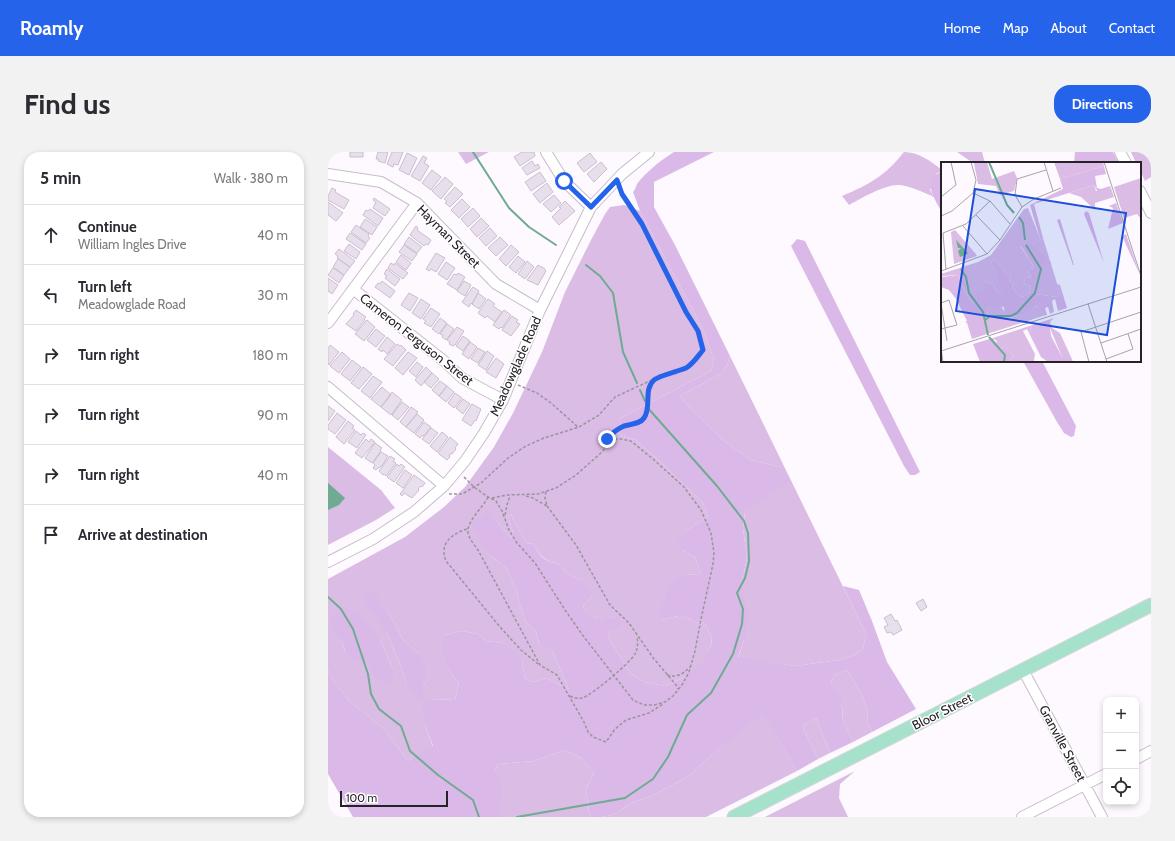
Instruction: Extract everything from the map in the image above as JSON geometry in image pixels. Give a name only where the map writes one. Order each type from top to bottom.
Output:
[{"type":"main road","name":"Bloor Street","points":[[734,817],[1151,605]]},
{"type":"street","points":[[546,152],[564,181],[591,207]]},
{"type":"street","name":"Meadowglade Road","points":[[328,562],[373,539],[414,512],[441,489],[457,471],[484,433],[503,400],[540,310],[591,207],[622,174],[648,152]]},
{"type":"street","points":[[1120,152],[1125,162]]},
{"type":"street","name":"Hayman Street","points":[[328,174],[381,182],[417,203],[496,284],[540,310]]},
{"type":"street","points":[[1141,193],[1151,213]]},
{"type":"street","points":[[328,323],[417,203]]},
{"type":"street","name":"Cameron Ferguson Street","points":[[353,289],[444,361],[462,378],[503,400]]},
{"type":"street","points":[[328,387],[441,489]]},
{"type":"street","name":"Granville Street","points":[[1023,670],[1102,817]]},
{"type":"street","points":[[1139,757],[1151,751]]},
{"type":"street","points":[[1022,817],[1103,776]]},
{"type":"path","points":[[441,489],[450,494],[462,494],[481,483],[508,458],[526,446],[544,438],[579,427],[599,415],[615,397],[654,379],[688,368],[703,350],[698,331],[686,312],[642,224],[622,194],[617,180]]},
{"type":"path","points":[[457,471],[474,487],[488,497],[492,498],[510,495],[538,494],[556,488],[576,475],[602,452],[607,439],[614,432],[625,426],[637,423],[644,418],[647,411],[649,387],[654,379]]},
{"type":"path","points":[[510,382],[537,393],[579,427]]},
{"type":"path","points":[[468,529],[458,532],[450,538],[444,546],[443,554],[446,561],[500,627],[521,650],[540,665],[557,675],[584,722],[588,732],[593,737],[606,742],[615,729],[626,720],[649,713],[665,702],[682,685],[689,672],[695,651],[714,564],[711,533],[701,510],[684,488],[631,441],[607,439]]},
{"type":"path","points":[[547,491],[545,498],[547,506],[576,545],[610,605],[629,623],[667,675],[677,686],[678,690]]},
{"type":"path","points":[[505,517],[510,495]]},
{"type":"path","points":[[524,495],[547,506]]},
{"type":"path","points":[[488,497],[470,522],[468,536],[478,550],[540,665]]},
{"type":"path","points":[[492,498],[496,501],[502,511],[509,530],[517,543],[535,563],[565,610],[633,700],[644,705],[654,705],[665,702]]},
{"type":"path","points":[[569,696],[576,699],[583,698],[593,692],[625,666],[635,655],[638,644],[637,634]]},
{"type":"path","points":[[667,675],[673,677],[680,676],[691,666]]},
{"type":"shaded area","points":[[458,152],[489,152],[466,164]]},
{"type":"shaded area","points":[[674,152],[714,152],[654,182],[654,207],[675,245],[730,356],[722,373],[680,396],[687,405],[724,441],[751,460],[780,467],[791,481],[745,511],[743,529],[747,557],[741,581],[748,615],[744,640],[738,657],[795,666],[839,660],[855,655],[863,649],[866,634],[843,586],[859,590],[887,662],[916,709],[872,732],[867,722],[868,713],[862,695],[847,670],[834,675],[831,683],[841,696],[843,721],[853,742],[830,753],[816,718],[802,726],[818,759],[797,771],[763,714],[707,759],[689,776],[653,795],[631,803],[617,813],[603,817],[592,817],[589,813],[586,790],[594,773],[581,758],[565,750],[534,761],[498,764],[495,770],[502,788],[500,817],[353,817],[328,774],[328,670],[331,677],[348,700],[383,728],[408,761],[433,746],[425,725],[422,705],[429,699],[455,700],[459,683],[449,671],[442,648],[445,635],[462,631],[478,634],[486,641],[502,643],[514,651],[522,661],[525,679],[533,682],[546,678],[569,689],[552,650],[546,649],[539,644],[536,631],[526,622],[517,591],[506,568],[491,556],[471,525],[489,510],[511,538],[513,533],[508,516],[511,514],[527,544],[533,543],[541,556],[551,562],[561,565],[565,573],[581,580],[591,589],[592,596],[583,606],[589,615],[597,618],[617,617],[621,622],[619,627],[610,630],[608,637],[630,673],[644,682],[665,686],[683,678],[701,664],[711,646],[712,638],[705,623],[695,622],[684,616],[661,620],[659,613],[671,584],[683,575],[701,574],[695,557],[682,550],[677,543],[684,532],[708,517],[703,503],[636,440],[620,435],[619,419],[711,371],[714,360],[704,331],[640,211],[633,192],[644,175]]},
{"type":"shaded area","points":[[904,152],[909,152],[929,160],[941,169],[941,172],[937,173],[930,190],[934,197],[921,191],[898,185],[880,189],[849,205],[842,196],[876,178]]},
{"type":"shaded area","points":[[957,152],[982,152],[985,162],[972,162]]},
{"type":"shaded area","points":[[1075,152],[1113,152],[1118,162],[1074,162]]},
{"type":"shaded area","points":[[1131,152],[1151,152],[1151,177],[1145,181],[1141,172],[1141,162],[1136,162]]},
{"type":"shaded area","points":[[941,172],[941,210],[931,190],[930,184],[935,175]]},
{"type":"shaded area","points":[[624,205],[640,211],[704,331],[714,360],[711,371],[619,419],[620,435],[636,440],[703,503],[708,517],[684,532],[682,550],[695,557],[701,574],[683,575],[661,620],[684,616],[695,622],[705,623],[712,638],[711,646],[701,665],[683,678],[665,686],[644,682],[630,673],[608,637],[617,617],[596,618],[589,615],[583,606],[592,596],[581,580],[565,573],[561,565],[544,558],[538,552],[533,543],[527,544],[511,514],[508,516],[513,533],[511,538],[488,510],[491,556],[506,568],[517,591],[526,622],[536,631],[539,644],[552,650],[569,689],[546,678],[533,682],[525,679],[522,661],[502,643],[486,641],[478,634],[462,631],[445,635],[449,671],[459,683],[455,700],[429,699],[425,725],[433,747],[408,761],[383,728],[348,700],[331,677],[328,670],[328,579],[405,537],[444,507],[465,487],[494,447],[513,413],[542,352],[565,292],[591,240],[610,207]],"holes":[[[375,594],[391,617],[403,640],[418,653],[428,678],[423,686],[423,695],[407,685],[387,633]],[[380,640],[393,669],[345,651],[342,641]]]},
{"type":"shaded area","points":[[797,239],[805,241],[920,472],[915,475],[910,475],[904,466],[791,246]]},
{"type":"shaded area","points":[[730,356],[866,634],[863,649],[855,655],[839,660],[795,666],[738,658],[744,640],[741,580],[747,557],[743,529],[745,511],[780,467],[751,460],[724,441],[687,405],[680,396],[722,373]]},
{"type":"shaded area","points":[[1024,362],[1043,362],[1076,426],[1074,436],[1071,437],[1064,433]]},
{"type":"shaded area","points":[[328,447],[381,490],[395,508],[376,520],[328,545]]},
{"type":"shaded area","points":[[328,483],[345,498],[339,505],[328,510]]},
{"type":"shaded area","points":[[368,592],[375,593],[391,617],[403,640],[418,653],[425,665],[428,678],[423,686],[423,695],[419,701],[407,685],[387,633],[365,602],[364,596]]},
{"type":"shaded area","points":[[345,608],[356,612],[364,619],[380,640],[393,669],[393,679],[388,685],[375,677],[367,660],[359,661],[350,657],[345,651],[342,641],[334,633],[330,621],[334,614]]},
{"type":"shaded area","points":[[847,670],[862,695],[868,713],[867,722],[872,732],[853,742],[843,721],[842,706],[831,683],[834,675]]},
{"type":"shaded area","points":[[763,713],[797,771],[706,817],[603,817],[617,813],[631,803],[653,795],[689,776],[707,759]]},
{"type":"shaded area","points":[[816,718],[830,753],[818,759],[802,726]]},
{"type":"shaded area","points":[[565,750],[581,758],[594,773],[586,790],[589,813],[592,817],[500,817],[495,770],[498,764],[534,761]]},
{"type":"shaded area","points":[[855,771],[840,784],[839,798],[848,817],[765,817]]},
{"type":"building","points":[[350,152],[363,152],[363,157],[350,157]]},
{"type":"building","points":[[378,152],[388,152],[385,163],[378,161],[379,159],[376,159]]},
{"type":"building","points":[[392,152],[403,152],[398,165],[394,164],[393,167],[387,164]]},
{"type":"building","points":[[522,152],[534,152],[535,156],[520,166],[514,157]]},
{"type":"building","points":[[407,153],[417,158],[409,175],[399,170]]},
{"type":"building","points":[[590,153],[597,162],[584,172],[577,163]]},
{"type":"building","points":[[423,156],[427,158],[424,163],[429,166],[420,181],[411,176]]},
{"type":"building","points":[[532,161],[535,166],[538,164],[540,168],[527,175],[522,168]]},
{"type":"building","points":[[601,162],[607,169],[594,182],[587,174]]},
{"type":"building","points":[[432,170],[441,177],[431,190],[422,183]]},
{"type":"building","points":[[540,172],[546,181],[531,191],[525,182]]},
{"type":"building","points":[[445,177],[453,184],[441,199],[432,191]]},
{"type":"building","points":[[547,183],[553,192],[540,203],[533,194]]},
{"type":"building","points":[[455,187],[463,194],[450,207],[445,203],[447,201],[444,199]]},
{"type":"building","points":[[332,188],[336,190],[335,192],[349,200],[344,209],[328,200],[328,196]]},
{"type":"building","points":[[554,195],[561,203],[551,212],[543,204]]},
{"type":"building","points":[[374,198],[390,209],[385,216],[373,208],[376,202],[373,200]]},
{"type":"building","points":[[462,199],[470,207],[459,218],[451,210]]},
{"type":"building","points":[[565,201],[575,211],[559,225],[552,217],[561,208],[559,207]]},
{"type":"building","points":[[328,202],[343,213],[336,221],[328,215]]},
{"type":"building","points":[[473,208],[480,216],[468,227],[461,219]]},
{"type":"building","points":[[370,209],[383,218],[378,226],[363,215],[366,210],[368,211]]},
{"type":"building","points":[[481,218],[489,226],[477,237],[470,229]]},
{"type":"building","points":[[365,219],[377,227],[372,235],[360,227]]},
{"type":"building","points":[[356,225],[369,234],[368,236],[370,238],[366,243],[351,232]]},
{"type":"building","points":[[416,226],[418,228],[417,230],[431,240],[428,245],[426,244],[424,246],[410,235]]},
{"type":"building","points":[[490,228],[497,236],[486,246],[479,238]]},
{"type":"building","points":[[350,233],[366,244],[362,250],[346,239]]},
{"type":"building","points":[[409,237],[422,247],[417,253],[404,244]]},
{"type":"building","points":[[500,237],[508,245],[496,256],[488,248]]},
{"type":"building","points":[[349,244],[360,252],[356,259],[344,251]]},
{"type":"building","points":[[404,245],[417,254],[412,261],[399,252]]},
{"type":"building","points":[[511,245],[519,252],[506,266],[499,259]]},
{"type":"building","points":[[339,249],[355,261],[350,267],[337,258],[338,256],[335,254]]},
{"type":"building","points":[[436,253],[445,258],[436,272],[431,269],[429,271],[426,269]]},
{"type":"building","points":[[401,255],[411,263],[406,270],[396,262]]},
{"type":"building","points":[[518,256],[525,262],[516,273],[509,267]]},
{"type":"building","points":[[338,259],[350,267],[344,275],[333,267]]},
{"type":"building","points":[[527,261],[534,267],[525,279],[518,274]]},
{"type":"building","points":[[446,262],[455,268],[447,280],[438,274]]},
{"type":"building","points":[[391,263],[394,265],[395,263],[408,273],[403,279],[388,268]]},
{"type":"building","points":[[538,265],[546,271],[538,285],[527,280]]},
{"type":"building","points":[[333,268],[344,275],[339,283],[328,275]]},
{"type":"building","points":[[387,269],[400,279],[395,286],[385,278],[387,276],[384,274]]},
{"type":"building","points":[[458,273],[465,277],[457,290],[447,284],[454,274],[457,275]]},
{"type":"building","points":[[328,278],[338,285],[332,294],[328,291]]},
{"type":"building","points":[[382,281],[395,291],[390,298],[375,287]]},
{"type":"building","points":[[464,281],[471,285],[465,296],[457,291]]},
{"type":"building","points":[[473,287],[479,291],[469,307],[462,302]]},
{"type":"building","points":[[409,293],[418,298],[410,311],[401,305]]},
{"type":"building","points":[[478,293],[486,299],[479,309],[472,304]]},
{"type":"building","points":[[421,299],[430,305],[421,319],[412,313]]},
{"type":"building","points":[[488,299],[495,304],[493,306],[502,312],[495,322],[487,316],[485,318],[478,313]]},
{"type":"building","points":[[431,308],[440,314],[431,327],[424,323],[426,321],[423,319]]},
{"type":"building","points":[[356,310],[366,317],[356,331],[346,324],[354,315],[353,314]]},
{"type":"building","points":[[504,310],[511,315],[502,328],[501,327],[499,329],[493,325]]},
{"type":"building","points":[[512,316],[518,320],[516,322],[520,324],[511,336],[502,330]]},
{"type":"building","points":[[440,318],[447,323],[439,334],[432,329]]},
{"type":"building","points":[[367,320],[375,327],[364,341],[355,334]]},
{"type":"building","points":[[447,324],[454,329],[446,340],[442,337],[443,335],[440,334]]},
{"type":"building","points":[[457,327],[464,331],[453,346],[449,344],[450,342],[447,340]]},
{"type":"building","points":[[376,329],[385,336],[376,347],[367,340]]},
{"type":"building","points":[[463,336],[470,341],[463,351],[456,346]]},
{"type":"building","points":[[387,337],[395,344],[387,354],[383,350],[382,352],[378,349]]},
{"type":"building","points":[[470,342],[477,347],[469,359],[462,354]]},
{"type":"building","points":[[397,344],[400,346],[401,345],[406,350],[393,366],[384,359]]},
{"type":"building","points":[[330,345],[339,352],[329,365],[328,349]]},
{"type":"building","points":[[478,348],[485,352],[478,363],[471,359]]},
{"type":"building","points":[[487,351],[494,356],[486,370],[478,365]]},
{"type":"building","points":[[342,352],[350,359],[339,373],[330,366]]},
{"type":"building","points":[[408,352],[417,358],[403,375],[395,368]]},
{"type":"building","points":[[496,358],[504,364],[496,378],[486,372]]},
{"type":"building","points":[[352,360],[361,367],[350,381],[341,374]]},
{"type":"building","points":[[417,362],[423,367],[416,377],[409,371]]},
{"type":"building","points":[[363,367],[372,374],[359,389],[351,383]]},
{"type":"building","points":[[426,367],[432,373],[421,386],[415,380]]},
{"type":"building","points":[[432,373],[439,379],[431,388],[424,382]]},
{"type":"building","points":[[373,376],[382,382],[370,398],[361,391]]},
{"type":"building","points":[[440,381],[447,386],[439,396],[432,390]]},
{"type":"building","points":[[447,386],[454,392],[446,402],[439,396]]},
{"type":"building","points":[[382,387],[391,395],[381,407],[371,399]]},
{"type":"building","points":[[392,392],[402,400],[391,415],[381,407]]},
{"type":"building","points":[[455,393],[462,398],[454,408],[448,403]]},
{"type":"building","points":[[463,399],[470,404],[463,414],[456,408]]},
{"type":"building","points":[[402,402],[409,407],[398,420],[392,415]]},
{"type":"building","points":[[472,404],[481,409],[476,421],[475,420],[471,426],[462,420]]},
{"type":"building","points":[[328,406],[335,411],[328,421]]},
{"type":"building","points":[[411,407],[418,412],[406,427],[400,422]]},
{"type":"building","points":[[337,413],[346,420],[335,434],[328,429],[328,425]]},
{"type":"building","points":[[417,414],[424,420],[414,433],[406,427]]},
{"type":"building","points":[[348,421],[354,426],[352,428],[355,430],[344,444],[336,437]]},
{"type":"building","points":[[424,422],[431,427],[424,436],[423,435],[420,438],[415,434]]},
{"type":"building","points":[[431,428],[438,433],[429,444],[422,439]]},
{"type":"building","points":[[356,431],[361,435],[363,433],[366,435],[357,448],[348,442]]},
{"type":"building","points":[[442,432],[448,437],[437,452],[430,446]]},
{"type":"building","points":[[450,437],[458,444],[447,460],[438,453]]},
{"type":"building","points":[[366,439],[369,442],[371,439],[375,442],[362,458],[355,453]]},
{"type":"building","points":[[375,443],[382,448],[372,463],[365,458]]},
{"type":"building","points":[[381,452],[388,456],[382,466],[376,470],[373,468],[375,465],[373,463]]},
{"type":"building","points":[[390,456],[395,459],[393,461],[396,463],[386,476],[379,471]]},
{"type":"building","points":[[397,464],[399,466],[401,464],[405,467],[394,482],[387,477]]},
{"type":"building","points":[[405,470],[412,475],[403,488],[396,483]]},
{"type":"building","points":[[414,475],[425,483],[418,489],[419,490],[412,498],[404,493],[402,496],[400,494]]},
{"type":"building","points":[[923,599],[927,607],[921,611],[916,603]]},
{"type":"building","points":[[891,614],[895,621],[897,620],[902,630],[893,635],[891,632],[887,633],[884,627],[888,625],[884,618]]},
{"type":"waterway","points":[[473,152],[509,208],[529,227],[556,245]]},
{"type":"waterway","points":[[586,265],[600,276],[613,293],[623,352],[637,383]]},
{"type":"waterway","points":[[640,390],[645,401]]},
{"type":"waterway","points":[[517,817],[625,798],[653,779],[668,757],[687,715],[711,693],[733,654],[742,624],[743,609],[737,593],[745,578],[749,561],[748,533],[744,521],[717,486],[647,407]]},
{"type":"waterway","points":[[328,597],[341,609],[353,629],[368,674],[371,694],[379,709],[401,726],[410,751],[438,775],[473,800],[479,817]]},
{"type":"route","points":[[564,181],[591,207],[617,180],[622,194],[642,224],[686,312],[698,331],[703,350],[688,368],[654,379],[649,387],[647,411],[644,418],[637,423],[625,426],[614,432],[607,439]]}]
